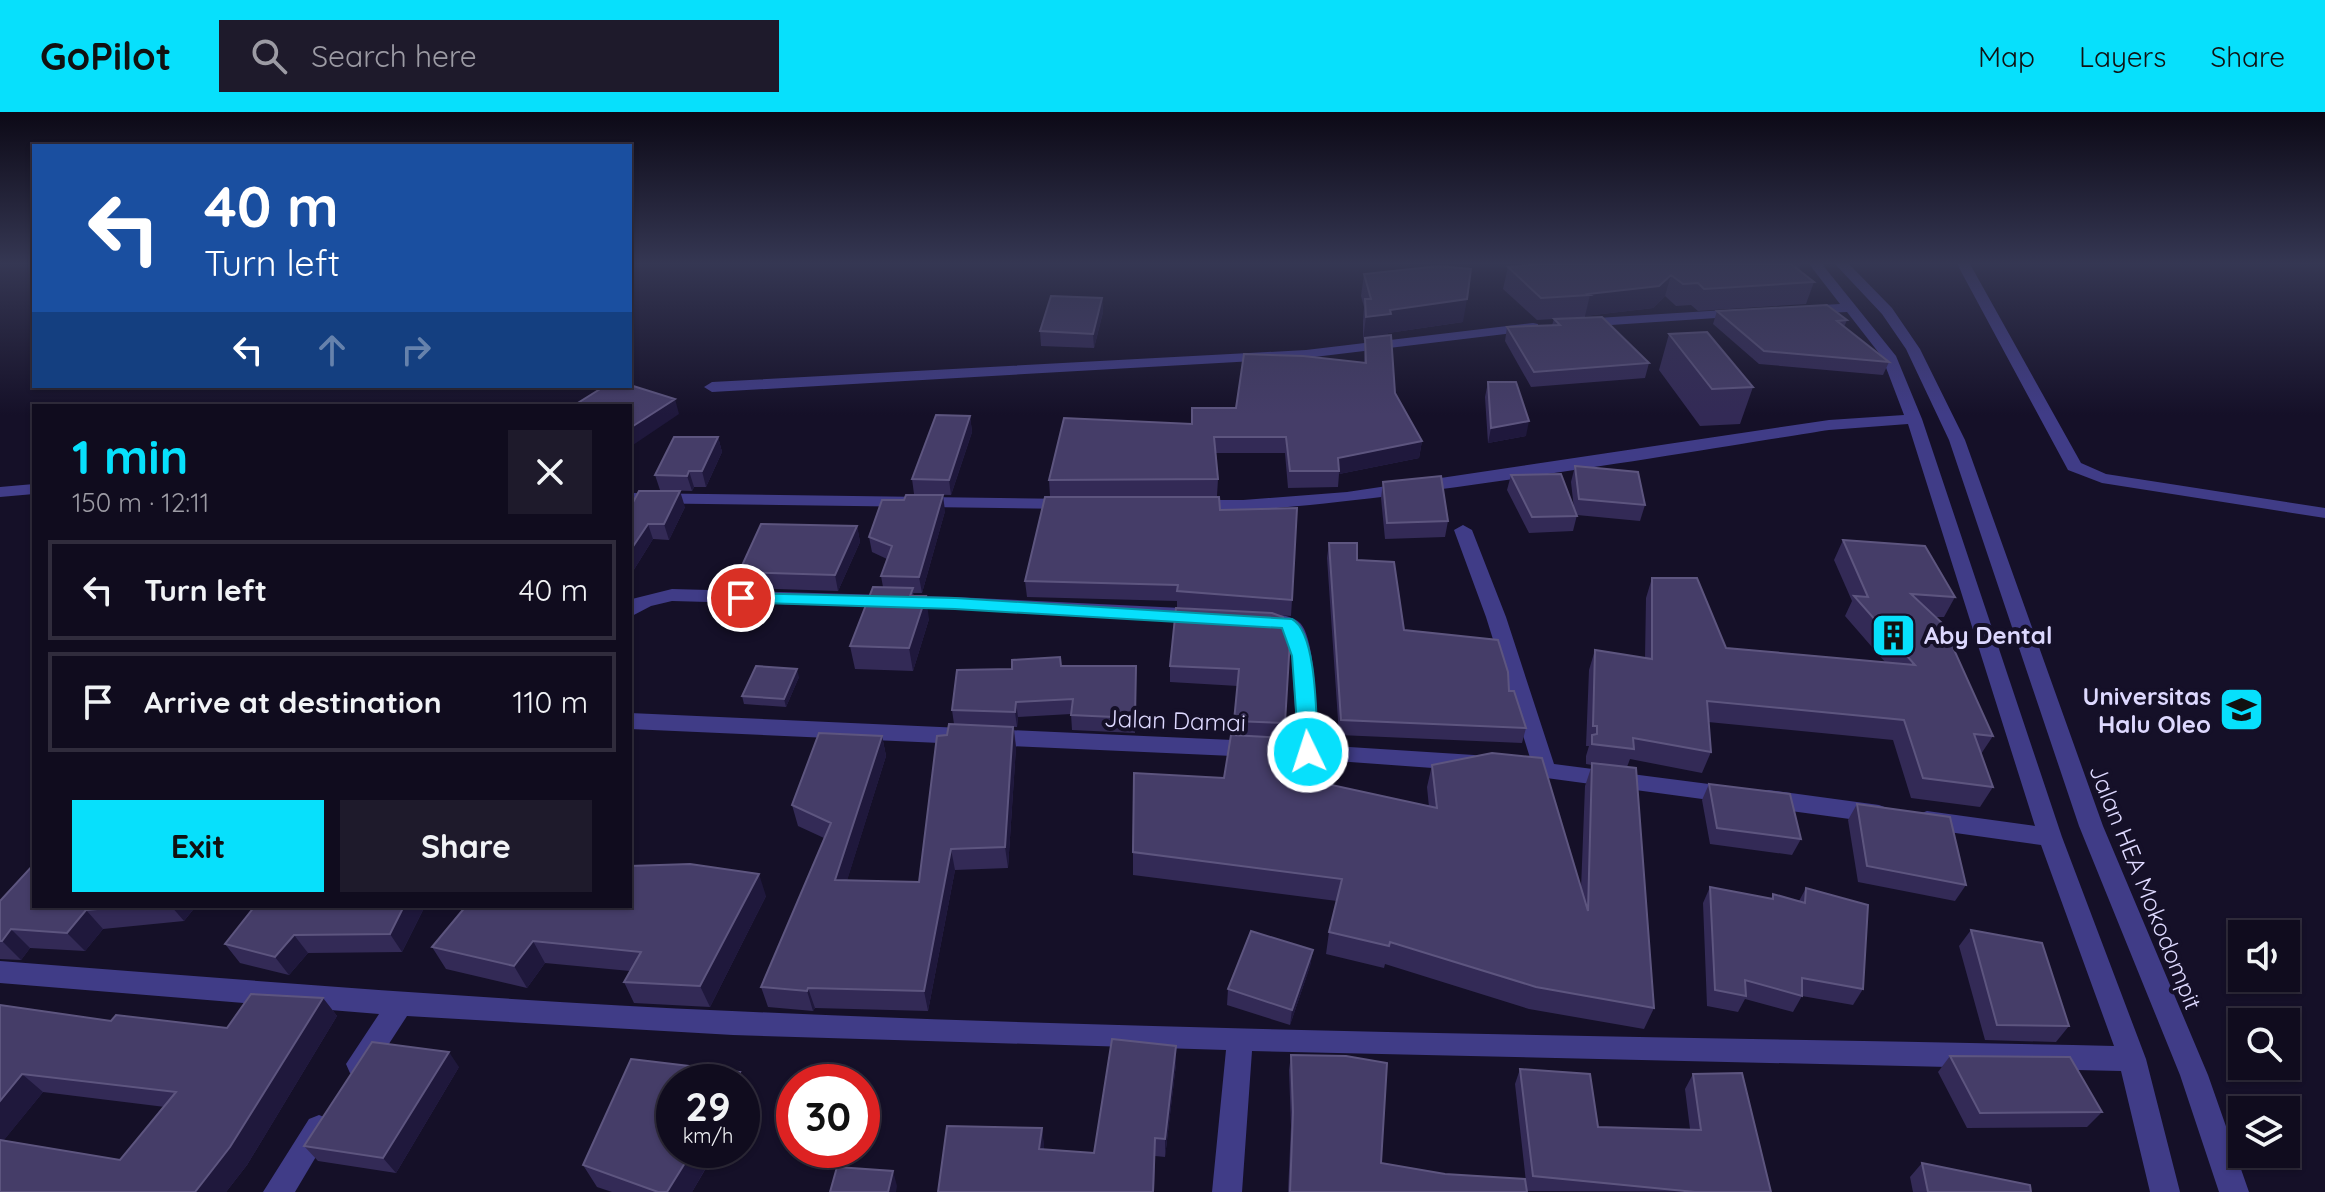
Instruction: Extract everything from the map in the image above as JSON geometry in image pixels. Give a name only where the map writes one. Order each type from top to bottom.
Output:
[{"type":"street","points":[[712,387],[1306,354],[1562,324],[1722,314]]},
{"type":"street","points":[[1857,314],[1889,356],[1914,419],[2050,837],[2132,1059],[2165,1192]]},
{"type":"street","name":"Jalan HEA Mokodompit","points":[[1889,314],[1913,349],[1951,425],[2091,826],[2194,1075],[2234,1192]]},
{"type":"street","points":[[1991,314],[2074,466],[2102,478],[2325,513]]},
{"type":"street","points":[[1183,505],[1243,505],[1347,497],[1829,425],[1914,419]]},
{"type":"street","points":[[0,492],[32,489]]},
{"type":"street","points":[[632,498],[1083,504]]},
{"type":"street","points":[[1947,517],[1985,518]]},
{"type":"street","points":[[1463,530],[1507,647],[1545,769]]},
{"type":"street","points":[[632,609],[653,598],[672,595],[955,603],[1273,620],[1293,627],[1302,656],[1308,752]]},
{"type":"street","name":"Jalan Damai","points":[[632,721],[1308,752],[1545,769],[2050,837]]},
{"type":"street","points":[[0,972],[400,1004],[733,1023],[1240,1039],[2132,1059]]},
{"type":"street","points":[[278,1192],[400,1004]]},
{"type":"street","points":[[1227,1192],[1240,1039]]},
{"type":"building","points":[[1045,314],[1098,314],[1093,334],[1040,331]]},
{"type":"building","points":[[1721,314],[1840,314],[1847,320],[1837,321],[1889,362],[1764,351]]},
{"type":"building","points":[[1602,317],[1649,363],[1534,372],[1507,327],[1560,325],[1554,319]]},
{"type":"building","points":[[1707,332],[1753,387],[1712,389],[1669,334]]},
{"type":"building","points":[[1391,335],[1395,393],[1422,441],[1338,458],[1339,471],[1290,471],[1286,437],[1214,437],[1218,479],[1049,480],[1064,418],[1192,424],[1192,408],[1236,408],[1244,354],[1366,363],[1365,338]]},
{"type":"building","points":[[1488,382],[1516,382],[1529,421],[1491,428]]},
{"type":"building","points":[[632,386],[675,399],[632,427],[632,404],[576,404],[602,388]]},
{"type":"building","points":[[936,415],[970,416],[949,480],[912,479]]},
{"type":"building","points":[[674,437],[718,437],[702,471],[689,471],[687,476],[655,475]]},
{"type":"building","points":[[1575,466],[1638,472],[1645,505],[1579,499]]},
{"type":"building","points":[[1561,474],[1577,516],[1532,517],[1511,475]]},
{"type":"building","points":[[1441,476],[1448,521],[1387,523],[1383,482]]},
{"type":"building","points":[[639,491],[680,491],[664,524],[648,524],[632,548],[632,504]]},
{"type":"building","points":[[906,495],[943,495],[919,577],[881,576],[892,546],[869,537],[882,500],[904,500]]},
{"type":"building","points":[[1045,497],[1219,497],[1220,510],[1297,508],[1292,600],[1177,591],[1178,585],[1025,581]]},
{"type":"building","points":[[761,524],[857,526],[835,575],[739,572]]},
{"type":"building","points":[[1843,540],[1925,546],[1955,597],[1911,594],[1942,623],[1993,736],[1974,734],[1993,787],[1923,778],[1904,720],[1707,701],[1711,752],[1633,738],[1634,749],[1592,744],[1592,735],[1597,734],[1597,726],[1593,726],[1595,650],[1652,659],[1652,578],[1697,578],[1726,648],[1915,665],[1854,596],[1868,597]]},
{"type":"building","points":[[1329,543],[1357,543],[1357,560],[1394,562],[1404,630],[1498,640],[1508,672],[1509,691],[1514,691],[1526,728],[1341,720]]},
{"type":"building","points":[[873,587],[913,588],[910,596],[926,596],[909,648],[850,646]]},
{"type":"building","points":[[1176,608],[1272,613],[1283,617],[1290,639],[1285,723],[1234,721],[1239,669],[1170,666]]},
{"type":"building","points":[[1060,657],[1061,666],[1136,666],[1135,718],[1071,715],[1073,699],[1016,702],[1015,712],[952,710],[957,670],[1012,669],[1012,660]]},
{"type":"building","points":[[756,666],[797,669],[784,699],[742,696]]},
{"type":"building","points":[[949,724],[1013,727],[1005,847],[951,849],[924,991],[808,988],[807,991],[761,987],[831,823],[792,805],[819,733],[882,736],[835,880],[919,882],[937,736],[947,735]]},
{"type":"building","points":[[1231,735],[1284,738],[1284,746],[1331,751],[1327,784],[1437,808],[1432,765],[1492,753],[1542,758],[1588,911],[1592,763],[1636,768],[1654,1008],[1536,987],[1390,942],[1389,946],[1329,932],[1342,879],[1133,852],[1134,773],[1224,778]]},
{"type":"building","points":[[1709,784],[1790,794],[1801,839],[1717,828]]},
{"type":"building","points":[[1857,804],[1950,817],[1966,885],[1867,866]]},
{"type":"building","points":[[690,864],[759,874],[700,986],[624,982],[641,952],[533,941],[514,966],[432,947],[464,908],[632,908],[632,866]]},
{"type":"building","points":[[32,866],[32,908],[109,908],[86,910],[67,933],[11,929],[0,941],[0,901]]},
{"type":"building","points":[[1710,887],[1773,899],[1773,894],[1805,903],[1806,888],[1868,905],[1863,989],[1802,978],[1802,996],[1745,980],[1746,996],[1715,990]]},
{"type":"building","points":[[253,908],[403,908],[390,934],[294,935],[275,957],[225,944]]},
{"type":"building","points":[[1971,930],[2042,943],[2069,1026],[1997,1025]]},
{"type":"building","points":[[1251,931],[1313,950],[1292,1010],[1228,989]]},
{"type":"building","points":[[251,994],[323,998],[230,1147],[195,1192],[0,1192],[0,1140],[120,1160],[176,1092],[22,1074],[0,1101],[0,1005],[111,1021],[116,1015],[227,1028]]},
{"type":"building","points":[[1112,1039],[1176,1046],[1165,1139],[1155,1138],[1153,1192],[938,1192],[947,1126],[1042,1128],[1039,1149],[1094,1153]]},
{"type":"building","points":[[372,1042],[449,1052],[383,1158],[304,1146]]},
{"type":"building","points":[[1291,1055],[1346,1056],[1387,1063],[1381,1163],[1445,1174],[1525,1179],[1527,1192],[1290,1192],[1293,1112]]},
{"type":"building","points":[[1950,1056],[2070,1057],[2102,1112],[1980,1113]]},
{"type":"building","points":[[631,1059],[673,1064],[656,1064],[656,1168],[682,1168],[667,1192],[658,1192],[583,1165]]},
{"type":"building","points":[[1520,1069],[1590,1074],[1598,1127],[1701,1130],[1693,1074],[1742,1073],[1771,1192],[1695,1192],[1533,1176]]},
{"type":"building","points":[[1922,1163],[2030,1185],[2031,1192],[1928,1192]]},
{"type":"building","points":[[837,1168],[893,1171],[888,1192],[830,1192]]},
{"type":"place","name":"Aby Dental","points":[[1893,635]]},
{"type":"place","name":"Universitas Halu Oleo","points":[[2242,710]]},
{"type":"route","points":[[741,598],[955,603],[1286,623],[1293,627],[1302,656],[1308,752]]}]
